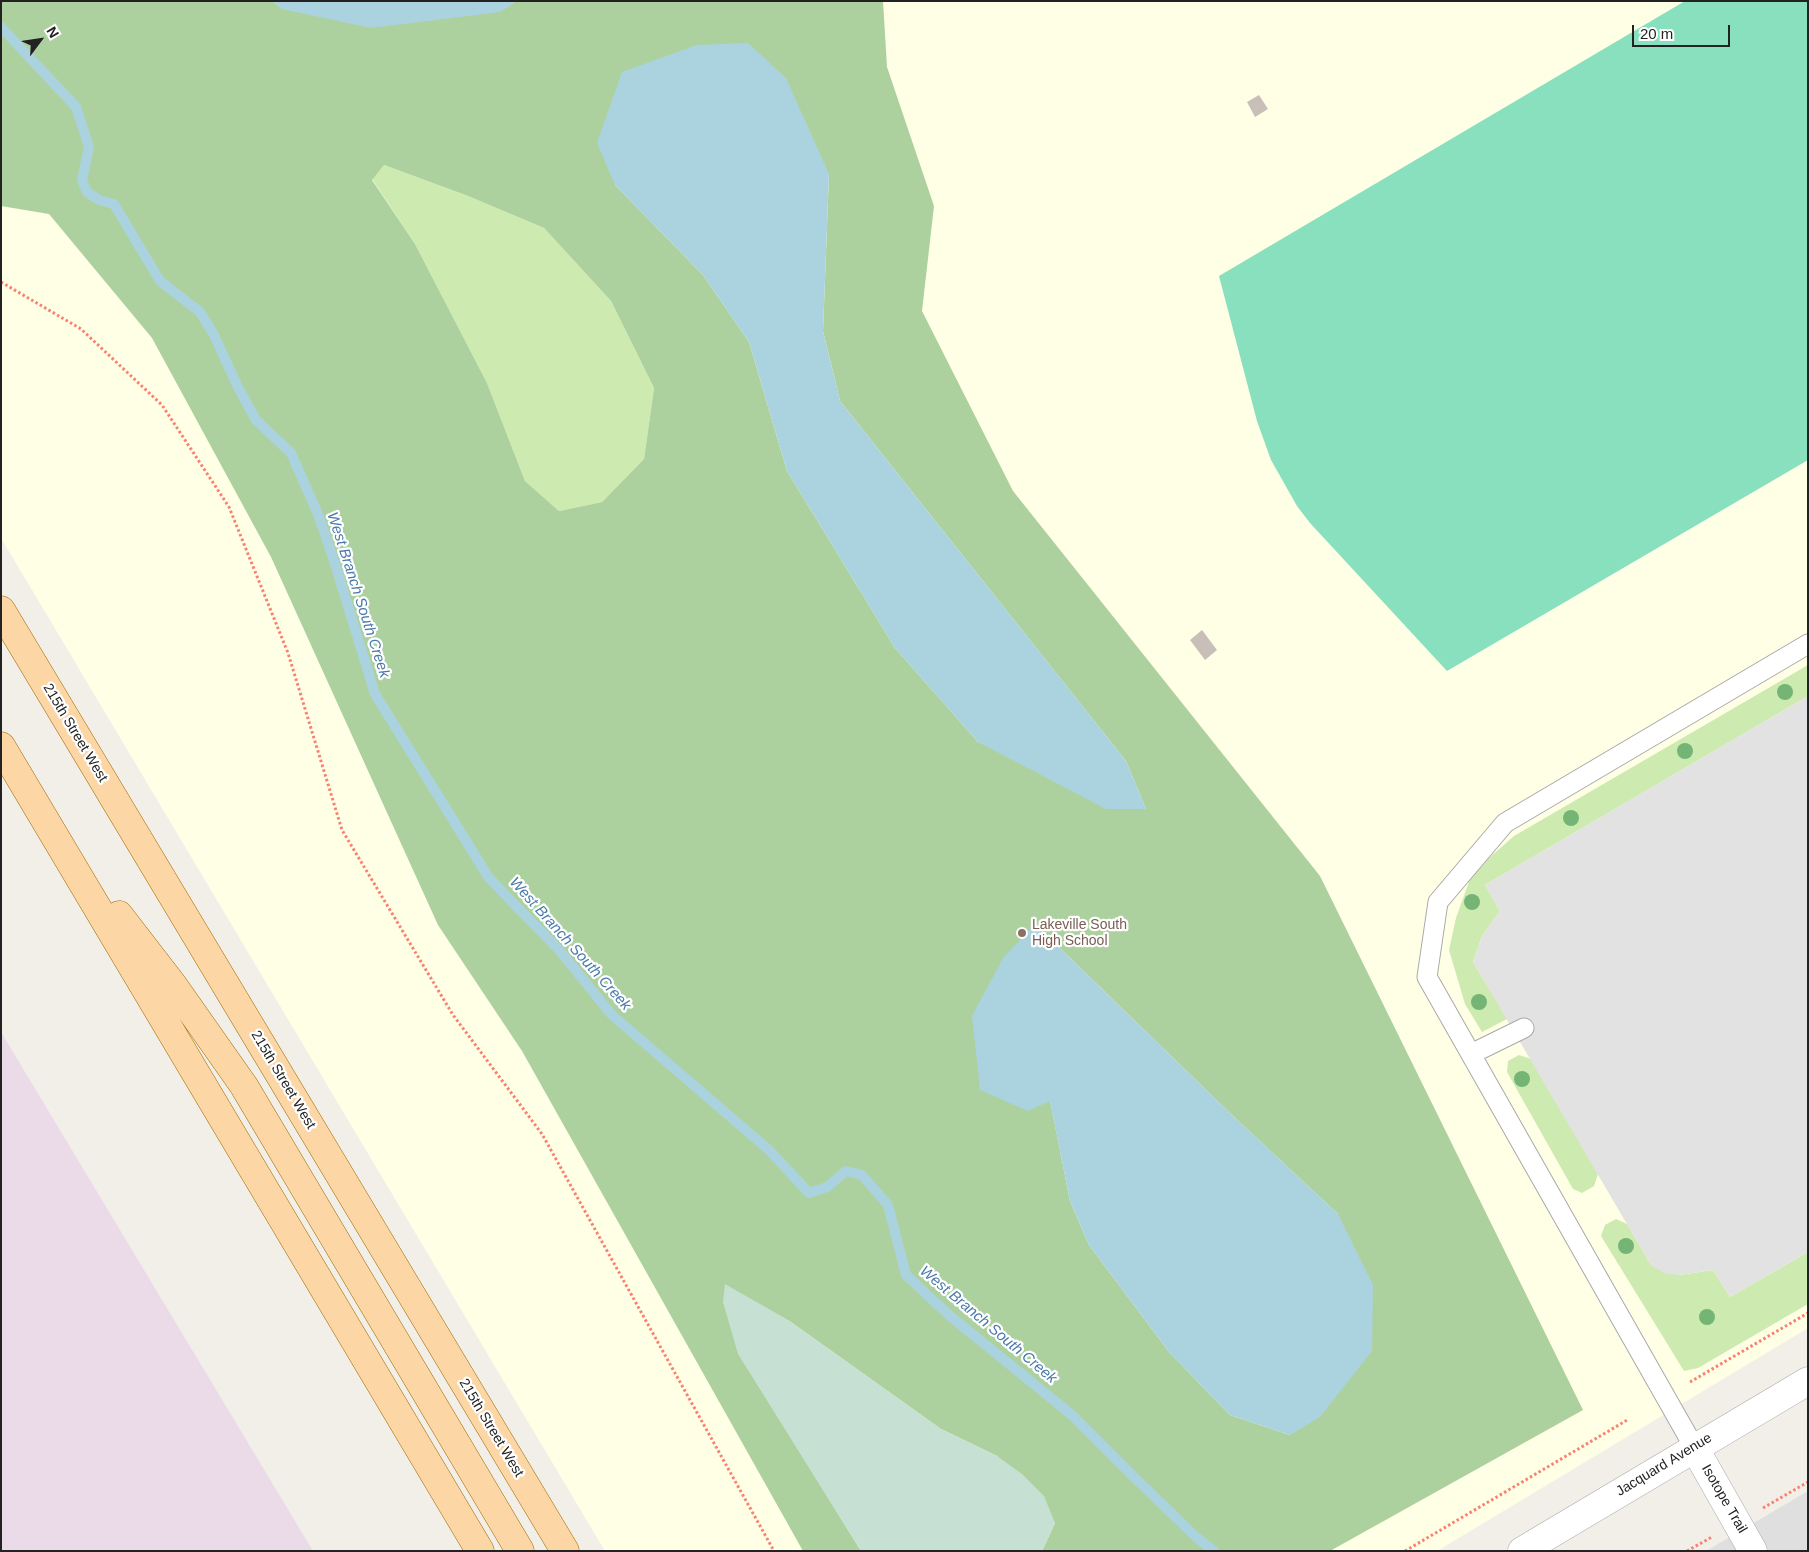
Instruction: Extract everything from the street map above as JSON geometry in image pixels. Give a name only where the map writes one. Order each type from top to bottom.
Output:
[{"type":"main road","name":"215th Street West","points":[[1,610],[565,1551]]},
{"type":"main road","points":[[1,746],[480,1551]]},
{"type":"main road","points":[[49,825],[173,984],[244,1086],[520,1551]]},
{"type":"street","name":"Jacquard Avenue","points":[[1522,1551],[1694,1447],[1808,1381]]},
{"type":"street","name":"Isotope Trail","points":[[1694,1447],[1753,1551]]},
{"type":"lane","points":[[1694,1447],[1427,977],[1438,902],[1505,823],[1808,644]]},
{"type":"lane","points":[[1471,1054],[1524,1028]]},
{"type":"path","points":[[1,282],[81,329],[162,405],[230,507],[288,653],[342,830],[453,1015],[542,1134],[774,1551]]},
{"type":"path","points":[[1690,1382],[1808,1313]]},
{"type":"path","points":[[1405,1551],[1629,1419]]},
{"type":"shaded area","name":"Lakeville South High School","points":[[1,1],[1808,1],[1808,1328],[1437,1551],[605,1551],[1,538]]},
{"type":"shaded area","points":[[1808,696],[1808,1252],[1730,1297],[1713,1270],[1679,1275],[1664,1273],[1651,1265],[1473,962],[1482,936],[1500,911],[1485,885]]},
{"type":"shaded area","points":[[1,1032],[313,1551],[1,1551]]},
{"type":"shaded area","points":[[725,1284],[788,1320],[941,1429],[997,1456],[1022,1474],[1044,1496],[1055,1523],[1042,1551],[861,1551],[738,1354],[723,1302]]},
{"type":"shaded area","points":[[1808,1491],[1808,1551],[1706,1551]]},
{"type":"green space","points":[[1,1],[272,1],[283,9],[499,12],[516,1],[883,1],[887,67],[934,206],[922,311],[1013,491],[1320,876],[1583,1410],[1330,1551],[1042,1551],[1055,1523],[997,1456],[941,1429],[788,1320],[739,1354],[861,1551],[803,1551],[522,1051],[438,925],[271,557],[152,338],[49,214],[1,206]],"holes":[[[384,165],[468,196],[544,228],[611,301],[654,388],[644,459],[602,502],[559,511],[525,481],[487,383],[415,244],[372,180]],[[829,174],[823,331],[840,401],[1126,761],[1146,809],[978,742],[895,648],[787,471],[749,342],[703,275],[615,185]],[[1035,924],[1234,1117],[1338,1214],[1290,1435],[1230,1415],[1169,1352],[1089,1245],[1070,1201],[1050,1100]]]},
{"type":"green space","points":[[1685,1],[1808,1],[1808,460],[1447,671],[1310,523],[1297,506],[1271,460],[1257,421],[1219,276]]},
{"type":"green space","points":[[384,165],[468,196],[544,228],[611,301],[654,388],[644,459],[602,502],[559,511],[525,481],[487,383],[415,244],[372,179]]},
{"type":"green space","points":[[1808,665],[1808,696],[1485,885],[1500,911],[1482,936],[1473,962],[1507,1019],[1482,1032],[1465,1004],[1449,950],[1456,918],[1470,879],[1490,857],[1514,836]]},
{"type":"green space","points":[[1519,1055],[1531,1059],[1598,1174],[1594,1186],[1582,1193],[1573,1189],[1507,1072],[1508,1061]]},
{"type":"green space","points":[[1616,1219],[1627,1224],[1651,1265],[1679,1275],[1713,1270],[1730,1297],[1808,1252],[1808,1304],[1698,1368],[1684,1371],[1601,1236],[1605,1225]]},
{"type":"water","points":[[272,1],[516,1],[500,12],[371,28],[282,9]]},
{"type":"water","points":[[748,43],[786,78],[829,174],[823,331],[840,401],[1126,761],[1146,809],[1106,809],[978,742],[895,648],[787,471],[749,342],[703,275],[615,185],[597,143],[622,72],[697,45]]},
{"type":"water","points":[[1035,924],[1234,1117],[1338,1214],[1373,1285],[1372,1351],[1320,1417],[1290,1435],[1230,1415],[1169,1352],[1089,1245],[1070,1201],[1050,1101],[1028,1111],[980,1090],[972,1016],[1003,958]]},
{"type":"building","points":[[1259,95],[1268,109],[1255,117],[1247,102]]},
{"type":"building","points":[[1202,630],[1217,650],[1205,660],[1190,640]]},
{"type":"waterway","name":"West Branch South Creek","points":[[1,27],[76,107],[89,147],[82,180],[87,192],[99,200],[114,204],[160,281],[200,312],[213,333],[238,387],[256,420],[291,453],[318,514],[375,694],[489,878],[560,951],[612,1015],[769,1150],[809,1193],[827,1187],[846,1171],[862,1175],[888,1205],[906,1275],[950,1316],[1072,1415],[1196,1537],[1214,1551]]},
{"type":"place","name":"Lakeville South High School","points":[[1022,933]]}]
